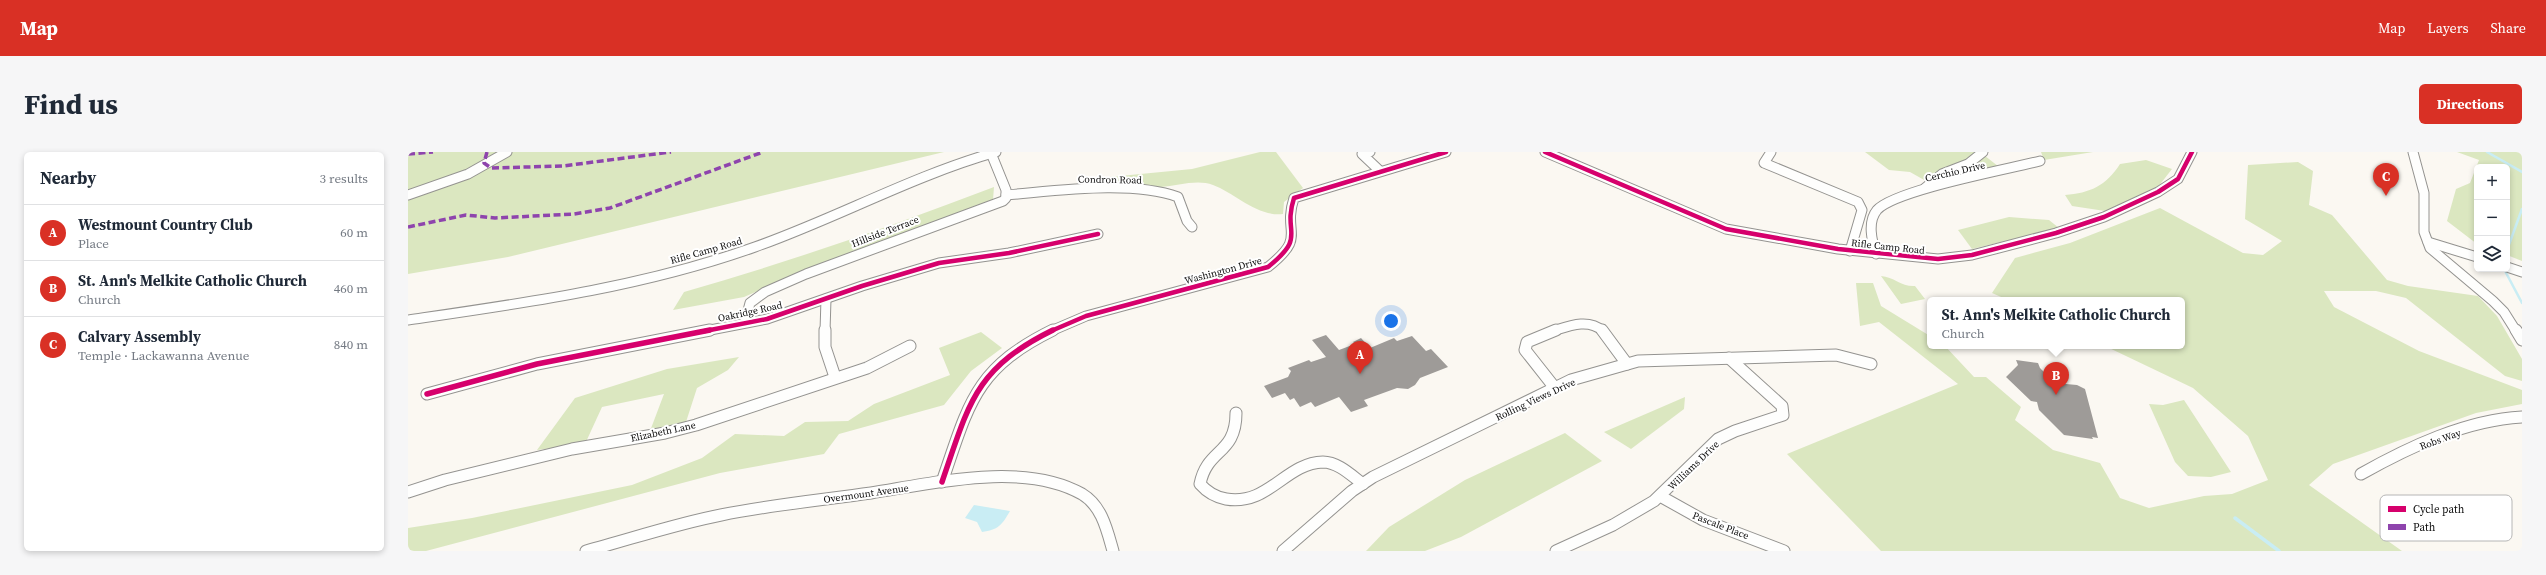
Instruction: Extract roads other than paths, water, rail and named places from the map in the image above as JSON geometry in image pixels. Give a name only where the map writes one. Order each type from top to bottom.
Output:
[{"type":"street","points":[[408,195],[468,174],[507,152]]},
{"type":"street","points":[[1370,152],[1362,154],[1380,171]]},
{"type":"street","name":"Washington Drive","points":[[942,482],[974,396],[992,371],[1018,351],[1057,328],[1086,316],[1268,266],[1284,255],[1293,241],[1294,233],[1289,208],[1294,198],[1446,152]]},
{"type":"street","name":"Rifle Camp Road","points":[[1545,152],[1726,229],[1766,238],[1850,251],[1917,259],[1956,258],[2024,242],[2084,224],[2158,192],[2178,179],[2192,152]]},
{"type":"street","points":[[1771,152],[1764,163],[1858,202],[1862,210],[1850,251]]},
{"type":"street","name":"Cerchio Drive","points":[[1922,190],[1942,174],[1964,168],[1976,161],[1983,152]]},
{"type":"street","points":[[2413,152],[2424,193],[2424,232],[2428,242],[2435,254],[2483,292],[2504,312],[2522,340]]},
{"type":"street","points":[[993,153],[1006,195]]},
{"type":"street","name":"Rifle Camp Road","points":[[408,320],[591,290],[696,266],[762,244],[950,166],[993,153]]},
{"type":"street","name":"Cerchio Drive","points":[[1871,224],[1877,209],[1886,202],[1922,190],[2040,161]]},
{"type":"street","name":"Condron Road","points":[[1006,195],[1081,189],[1164,191],[1178,197],[1187,221],[1192,227]]},
{"type":"street","name":"Hillside Terrace","points":[[745,322],[750,303],[775,287],[929,226],[998,204],[1006,195]]},
{"type":"street","points":[[1858,223],[1871,224],[1871,237],[1876,254]]},
{"type":"street","name":"Oakridge Road","points":[[427,394],[537,364],[782,315],[907,271],[939,263],[1009,252],[1098,234]]},
{"type":"street","points":[[2428,242],[2474,256]]},
{"type":"street","points":[[2510,268],[2522,272]]},
{"type":"street","points":[[826,299],[825,347],[836,378]]},
{"type":"street","points":[[1555,388],[1525,350],[1527,342],[1581,323],[1591,323],[1599,328],[1627,364]]},
{"type":"street","name":"Elizabeth Lane","points":[[408,492],[445,480],[572,449],[665,433],[690,426],[867,368],[910,346]]},
{"type":"street","name":"Rolling Views Drive","points":[[1283,551],[1362,484],[1373,477],[1571,380],[1638,361],[1836,355],[1871,364]]},
{"type":"street","name":"Williams Drive","points":[[1556,551],[1616,524],[1643,509],[1660,496],[1718,440],[1737,428],[1775,420],[1783,415],[1782,406],[1729,358]]},
{"type":"street","points":[[1236,413],[1237,428],[1233,440],[1206,464],[1200,474],[1200,484],[1207,493],[1236,502],[1252,499],[1304,466],[1323,462],[1336,465],[1362,484]]},
{"type":"street","name":"Robs Way","points":[[2361,474],[2386,460],[2442,438],[2497,419],[2522,417]]},
{"type":"street","name":"Overmount Avenue","points":[[586,551],[720,515],[976,478],[1006,478],[1046,481],[1063,486],[1089,498],[1104,518],[1113,551]]},
{"type":"street","name":"Pascale Place","points":[[1660,496],[1703,520],[1784,551]]},
{"type":"water","points":[[974,505],[1010,511],[999,526],[992,530],[982,532],[977,522],[965,518]]},
{"type":"waterway","points":[[2487,152],[2522,172]]},
{"type":"waterway","points":[[2510,242],[2522,209]]},
{"type":"waterway","points":[[2506,272],[2522,303]]},
{"type":"waterway","points":[[2235,518],[2279,551]]},
{"type":"place","name":"Calvary Assembly","points":[[2386,196]]},
{"type":"place","name":"Westmount Country Club","points":[[1360,374]]},
{"type":"place","name":"St. Ann's Melkite Catholic Church","points":[[2056,395]]}]
